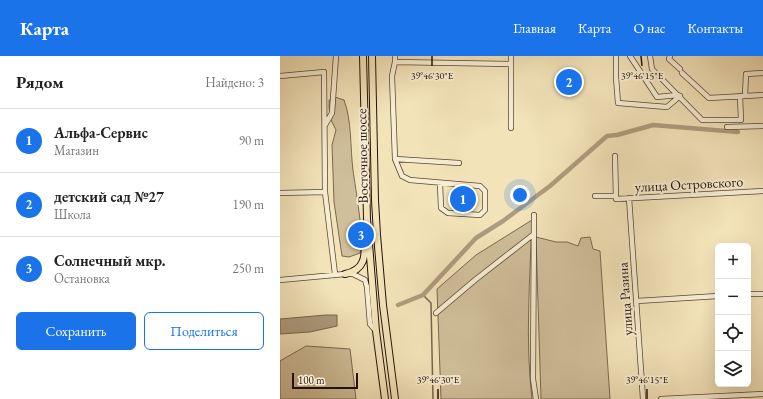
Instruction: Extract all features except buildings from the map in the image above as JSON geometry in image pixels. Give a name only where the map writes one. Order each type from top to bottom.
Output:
[{"type":"highway","name":"Восточное шоссе","points":[[363,56],[367,219],[376,331],[385,399]]},
{"type":"highway","name":"Восточное шоссе","points":[[372,56],[377,235],[383,305],[395,399]]},
{"type":"highway","points":[[345,274],[352,272],[362,264],[365,251],[365,226],[367,219]]},
{"type":"street","points":[[324,125],[332,113],[336,56]]},
{"type":"street","points":[[395,56],[392,76],[396,159],[402,176],[410,180],[480,186],[485,191],[485,210],[480,215],[448,213],[441,208],[440,183]]},
{"type":"street","points":[[511,56],[511,128]]},
{"type":"street","points":[[616,56],[618,103],[667,108],[679,96]]},
{"type":"street","points":[[630,56],[657,97],[679,96]]},
{"type":"street","points":[[650,56],[652,69],[702,120],[741,120],[742,96],[746,74],[763,73]]},
{"type":"street","points":[[670,56],[669,59],[709,98],[763,95]]},
{"type":"street","points":[[395,62],[511,64]]},
{"type":"street","points":[[280,76],[324,72],[325,192],[335,274]]},
{"type":"street","points":[[727,127],[763,126]]},
{"type":"street","points":[[615,156],[616,197]]},
{"type":"street","points":[[396,159],[459,163]]},
{"type":"street","name":"улица Островского","points":[[595,196],[629,198],[763,191]]},
{"type":"street","points":[[280,193],[325,192]]},
{"type":"street","name":"улица Разина","points":[[629,198],[643,399]]},
{"type":"street","points":[[534,216],[533,379],[536,399]]},
{"type":"street","points":[[436,314],[475,280],[534,234]]},
{"type":"street","points":[[280,280],[335,274],[353,274],[365,280],[370,324],[376,331]]},
{"type":"street","points":[[751,294],[763,294]]},
{"type":"street","points":[[637,301],[715,296]]},
{"type":"street","points":[[661,399],[763,394]]},
{"type":"shaded area","points":[[335,97],[344,100],[347,108],[353,170],[361,225],[360,253],[349,257],[342,256],[334,202],[332,145],[336,130],[330,118],[329,100]]},
{"type":"shaded area","points":[[532,220],[528,332],[532,399],[441,399],[437,289],[476,255]]},
{"type":"shaded area","points":[[536,237],[556,242],[567,242],[578,246],[581,238],[590,237],[593,249],[600,251],[610,399],[541,399]]},
{"type":"shaded area","points":[[337,315],[337,326],[310,332],[280,334],[280,319]]},
{"type":"shaded area","points":[[306,346],[350,349],[356,399],[280,399],[280,361]]},
{"type":"waterway","points":[[398,305],[423,295],[476,238],[503,221],[550,186],[607,136],[617,135],[653,125],[738,132]]},
{"type":"waterway","points":[[423,295],[431,303],[433,399]]},
{"type":"place","name":"детский сад №27","points":[[569,82]]},
{"type":"place","name":"Альфа-Сервис","points":[[463,199]]},
{"type":"place","name":"Солнечный мкр.","points":[[361,235]]}]
